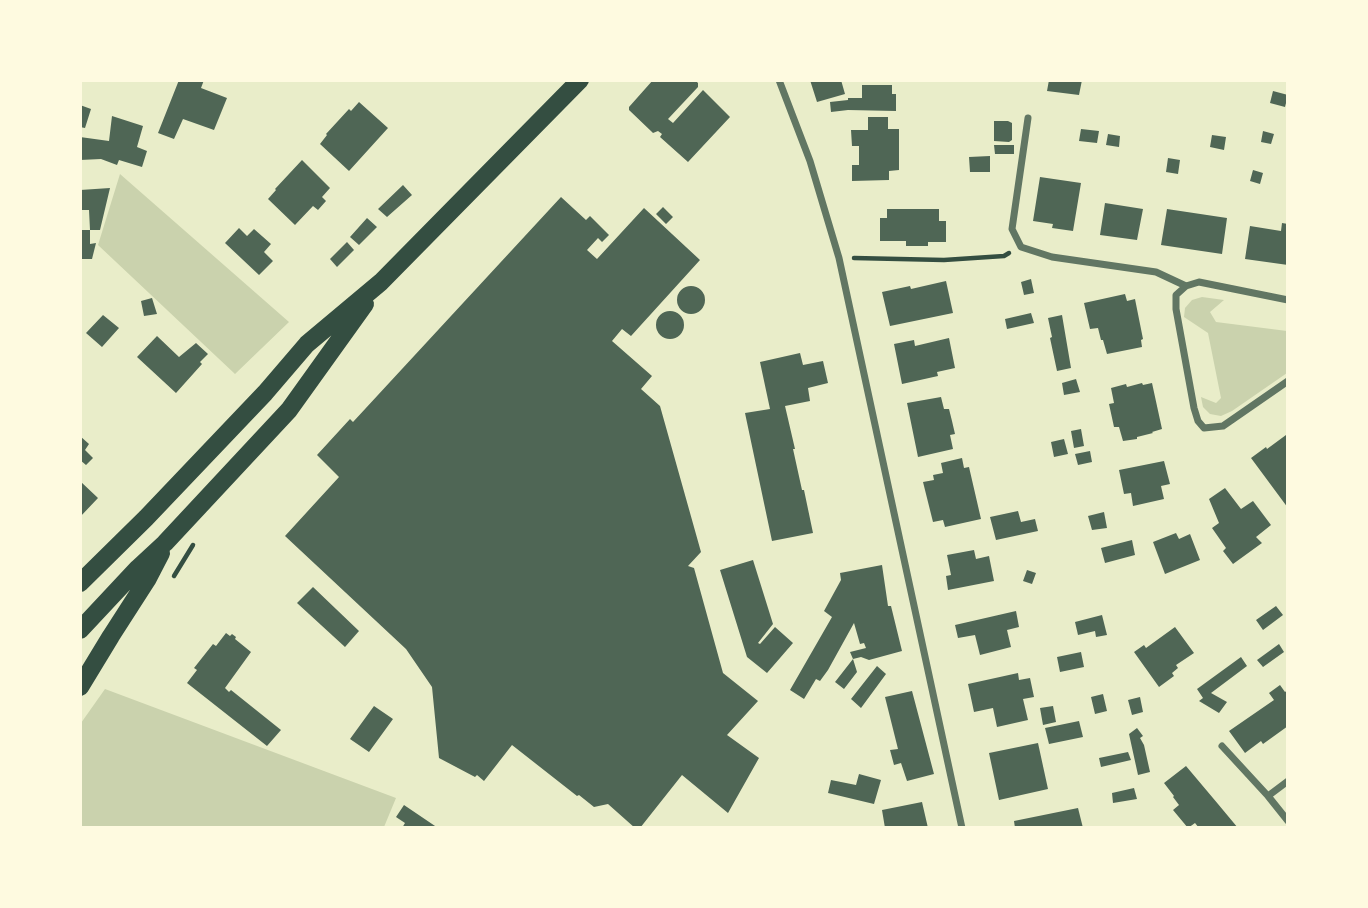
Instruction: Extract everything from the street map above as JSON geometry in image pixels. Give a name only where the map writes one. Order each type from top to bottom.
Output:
[{"type":"main road","points":[[80,583],[265,393],[307,344],[381,282],[580,80]]},
{"type":"main road","points":[[80,630],[289,410],[381,282]]},
{"type":"main road","points":[[80,687],[147,580],[165,543]]},
{"type":"street","points":[[779,80],[810,160],[839,258],[962,828]]},
{"type":"street","points":[[1028,118],[1012,229],[1021,247],[1052,257],[1156,272],[1186,286]]},
{"type":"street","points":[[1287,300],[1199,282],[1186,286],[1175,295],[1194,408],[1198,421],[1204,428],[1223,426],[1287,381]]},
{"type":"street","points":[[1222,746],[1287,821]]},
{"type":"street","points":[[1268,796],[1287,781]]},
{"type":"path","points":[[839,258],[944,260],[1004,256],[1021,247]]},
{"type":"green space","points":[[120,174],[289,322],[235,374],[98,245]]},
{"type":"green space","points":[[1202,297],[1224,300],[1210,312],[1216,322],[1287,331],[1287,373],[1221,416],[1210,414],[1203,407],[1201,397],[1216,403],[1221,398],[1208,333],[1184,317],[1185,308],[1192,300]]},
{"type":"green space","points":[[105,689],[396,798],[384,827],[81,827],[81,723]]},
{"type":"building","points":[[179,80],[204,80],[201,88],[227,98],[214,130],[183,119],[174,139],[158,133]]},
{"type":"building","points":[[653,80],[695,80],[698,83],[698,87],[668,119],[673,123],[703,90],[730,117],[688,162],[660,137],[662,134],[658,131],[653,133],[629,110]]},
{"type":"building","points":[[810,80],[841,80],[845,94],[817,102]]},
{"type":"building","points":[[1049,80],[1082,80],[1079,95],[1047,91]]},
{"type":"building","points":[[862,85],[892,85],[892,94],[896,94],[896,111],[831,112],[830,102],[862,98]]},
{"type":"building","points":[[1273,91],[1288,95],[1285,107],[1270,103]]},
{"type":"building","points":[[359,102],[388,128],[349,171],[320,144],[349,109],[351,111]]},
{"type":"building","points":[[80,105],[91,109],[85,128],[80,127]]},
{"type":"building","points":[[112,116],[143,126],[137,147],[147,151],[142,167],[119,160],[117,165],[101,159],[80,160],[80,137],[109,141]]},
{"type":"building","points":[[868,117],[888,117],[888,129],[899,129],[899,170],[889,171],[889,180],[852,181],[852,165],[859,165],[859,146],[852,146],[851,130],[868,130]]},
{"type":"building","points":[[994,121],[1012,123],[1012,140],[994,141]]},
{"type":"building","points":[[1081,129],[1099,131],[1097,143],[1079,141]]},
{"type":"building","points":[[1263,131],[1274,134],[1271,144],[1261,142]]},
{"type":"building","points":[[1108,134],[1120,136],[1119,147],[1106,145]]},
{"type":"building","points":[[1212,135],[1226,137],[1224,150],[1210,147]]},
{"type":"building","points":[[994,145],[1014,145],[1014,154],[995,154]]},
{"type":"building","points":[[990,156],[990,172],[970,172],[969,157]]},
{"type":"building","points":[[1168,158],[1180,160],[1178,174],[1166,172]]},
{"type":"building","points":[[302,160],[330,188],[322,197],[326,201],[318,210],[313,206],[295,225],[268,199]]},
{"type":"building","points":[[1253,170],[1263,173],[1260,184],[1250,181]]},
{"type":"building","points":[[1040,177],[1081,183],[1073,231],[1052,228],[1053,224],[1033,221]]},
{"type":"building","points":[[403,185],[412,195],[387,217],[378,209]]},
{"type":"building","points":[[110,188],[100,230],[90,230],[89,210],[80,210],[80,190]]},
{"type":"building","points":[[561,197],[586,220],[590,216],[609,235],[602,242],[598,238],[587,250],[597,259],[644,208],[700,260],[631,336],[622,329],[612,341],[652,376],[641,389],[660,406],[701,552],[688,566],[694,568],[723,673],[758,701],[727,735],[759,758],[728,813],[682,775],[640,828],[635,828],[608,804],[594,807],[577,796],[512,745],[484,781],[477,775],[475,777],[439,758],[432,687],[406,649],[285,536],[339,477],[317,455],[350,419],[353,422]]},
{"type":"building","points":[[1105,203],[1143,209],[1137,240],[1100,235]]},
{"type":"building","points":[[663,207],[673,217],[666,224],[656,214]]},
{"type":"building","points":[[887,209],[939,209],[939,221],[946,221],[946,242],[928,242],[928,246],[906,246],[906,241],[880,241],[880,218],[887,218]]},
{"type":"building","points":[[1167,209],[1227,218],[1222,254],[1161,245]]},
{"type":"building","points":[[367,218],[377,227],[359,245],[350,237]]},
{"type":"building","points":[[1282,223],[1288,224],[1288,265],[1245,259],[1250,226],[1281,231]]},
{"type":"building","points":[[239,228],[247,236],[254,229],[271,244],[264,252],[273,261],[259,275],[225,243]]},
{"type":"building","points":[[80,230],[90,230],[90,244],[96,243],[92,259],[80,259]]},
{"type":"building","points":[[347,242],[354,250],[337,267],[330,259]]},
{"type":"building","points":[[1031,279],[1034,293],[1024,295],[1021,282]]},
{"type":"building","points":[[946,281],[953,313],[890,326],[882,292]]},
{"type":"building","points":[[691,286],[701,290],[705,300],[701,310],[691,314],[681,310],[677,300],[681,290]]},
{"type":"building","points":[[1125,294],[1127,301],[1135,299],[1143,339],[1142,347],[1107,354],[1098,328],[1090,329],[1084,303]]},
{"type":"building","points":[[152,298],[157,314],[144,316],[141,301]]},
{"type":"building","points":[[670,311],[680,315],[684,325],[680,335],[670,339],[660,335],[656,325],[660,315]]},
{"type":"building","points":[[1031,313],[1034,323],[1007,329],[1005,319]]},
{"type":"building","points":[[103,315],[119,328],[102,347],[86,333]]},
{"type":"building","points":[[1062,315],[1071,368],[1057,371],[1048,318]]},
{"type":"building","points":[[157,336],[179,357],[196,343],[208,354],[176,393],[137,357]]},
{"type":"building","points":[[949,338],[955,368],[937,372],[938,376],[902,384],[894,344],[914,340],[915,346]]},
{"type":"building","points":[[800,353],[803,365],[823,361],[828,383],[808,388],[810,401],[785,406],[813,533],[772,541],[745,413],[770,409],[760,362]]},
{"type":"building","points":[[1076,379],[1080,392],[1064,395],[1062,383]]},
{"type":"building","points":[[1152,383],[1162,429],[1137,439],[1123,441],[1119,427],[1114,427],[1109,404],[1114,403],[1111,388]]},
{"type":"building","points":[[941,397],[944,409],[949,409],[955,434],[950,435],[953,449],[918,457],[907,403]]},
{"type":"building","points":[[1081,429],[1084,446],[1074,448],[1071,431]]},
{"type":"building","points":[[1286,435],[1288,438],[1288,508],[1251,458]]},
{"type":"building","points":[[80,436],[89,444],[85,450],[93,458],[86,465],[80,460]]},
{"type":"building","points":[[1064,439],[1068,454],[1054,457],[1051,442]]},
{"type":"building","points":[[1090,451],[1092,462],[1078,465],[1075,454]]},
{"type":"building","points":[[962,458],[964,468],[969,467],[981,519],[945,527],[943,520],[933,522],[923,482],[934,480],[933,475],[943,473],[941,463]]},
{"type":"building","points":[[1164,461],[1170,484],[1161,486],[1164,499],[1133,506],[1131,493],[1124,494],[1119,470]]},
{"type":"building","points":[[80,481],[98,498],[80,517]]},
{"type":"building","points":[[1225,488],[1241,509],[1253,501],[1271,525],[1256,537],[1262,543],[1233,564],[1212,528],[1219,523],[1209,499]]},
{"type":"building","points":[[1018,511],[1021,522],[1035,519],[1038,531],[996,540],[990,517]]},
{"type":"building","points":[[1104,512],[1107,528],[1092,530],[1088,516]]},
{"type":"building","points":[[1176,533],[1179,539],[1190,534],[1200,560],[1165,574],[1153,542]]},
{"type":"building","points":[[1132,540],[1135,555],[1105,563],[1101,548]]},
{"type":"building","points":[[974,550],[976,559],[989,556],[994,581],[948,590],[946,576],[951,575],[947,555]]},
{"type":"building","points":[[753,560],[773,624],[758,643],[775,627],[793,643],[767,673],[747,657],[720,570]]},
{"type":"building","points":[[882,565],[888,606],[891,606],[902,651],[869,660],[861,657],[853,659],[850,652],[866,648],[864,643],[860,644],[854,623],[828,670],[820,681],[816,679],[804,699],[790,690],[832,617],[824,611],[841,580],[840,573]]},
{"type":"building","points":[[1027,570],[1036,573],[1032,584],[1023,581]]},
{"type":"building","points":[[313,587],[359,631],[345,647],[297,603]]},
{"type":"building","points":[[1276,606],[1283,615],[1263,630],[1256,620]]},
{"type":"building","points":[[1016,611],[1019,627],[1007,630],[1011,647],[980,655],[975,635],[958,638],[955,625]]},
{"type":"building","points":[[1102,615],[1107,635],[1096,637],[1095,631],[1078,635],[1075,622]]},
{"type":"building","points":[[1175,627],[1194,653],[1176,665],[1178,668],[1172,673],[1174,676],[1159,687],[1134,652],[1144,645],[1146,648]]},
{"type":"building","points":[[226,633],[236,637],[235,639],[251,652],[225,688],[281,730],[267,746],[187,683],[197,670],[194,668],[213,644],[216,646]]},
{"type":"building","points":[[1279,644],[1284,652],[1263,667],[1257,660]]},
{"type":"building","points":[[1081,652],[1084,667],[1060,672],[1057,657]]},
{"type":"building","points":[[1241,657],[1247,666],[1211,693],[1227,702],[1219,713],[1199,701],[1203,698],[1197,689]]},
{"type":"building","points":[[853,659],[857,672],[844,689],[835,682]]},
{"type":"building","points":[[877,666],[886,674],[861,708],[851,699]]},
{"type":"building","points":[[1018,673],[1019,680],[1030,678],[1034,697],[1023,699],[1028,720],[997,727],[993,708],[974,712],[968,684]]},
{"type":"building","points":[[1280,685],[1285,692],[1288,690],[1288,726],[1245,753],[1229,731],[1274,700],[1269,693]]},
{"type":"building","points":[[912,691],[934,774],[907,781],[901,763],[894,765],[890,750],[898,749],[885,697]]},
{"type":"building","points":[[1103,694],[1107,711],[1095,714],[1091,697]]},
{"type":"building","points":[[1140,697],[1143,712],[1132,715],[1128,700]]},
{"type":"building","points":[[374,706],[393,719],[369,752],[350,739]]},
{"type":"building","points":[[1053,706],[1056,722],[1043,725],[1040,708]]},
{"type":"building","points":[[1079,721],[1083,737],[1049,744],[1045,728]]},
{"type":"building","points":[[1137,728],[1143,736],[1140,738],[1150,772],[1138,775],[1129,734]]},
{"type":"building","points":[[1038,743],[1048,789],[999,800],[989,753]]},
{"type":"building","points":[[1128,752],[1131,760],[1101,767],[1099,758]]},
{"type":"building","points":[[1186,766],[1238,828],[1199,828],[1195,823],[1188,828],[1173,810],[1179,805],[1164,783]]},
{"type":"building","points":[[859,774],[881,780],[874,804],[828,793],[831,780],[856,785]]},
{"type":"building","points":[[1134,788],[1137,799],[1113,803],[1112,793]]},
{"type":"building","points":[[922,802],[928,828],[885,828],[882,810]]},
{"type":"building","points":[[404,805],[438,828],[402,828],[405,823],[396,817]]},
{"type":"building","points":[[1078,808],[1083,828],[1015,828],[1014,821]]}]
